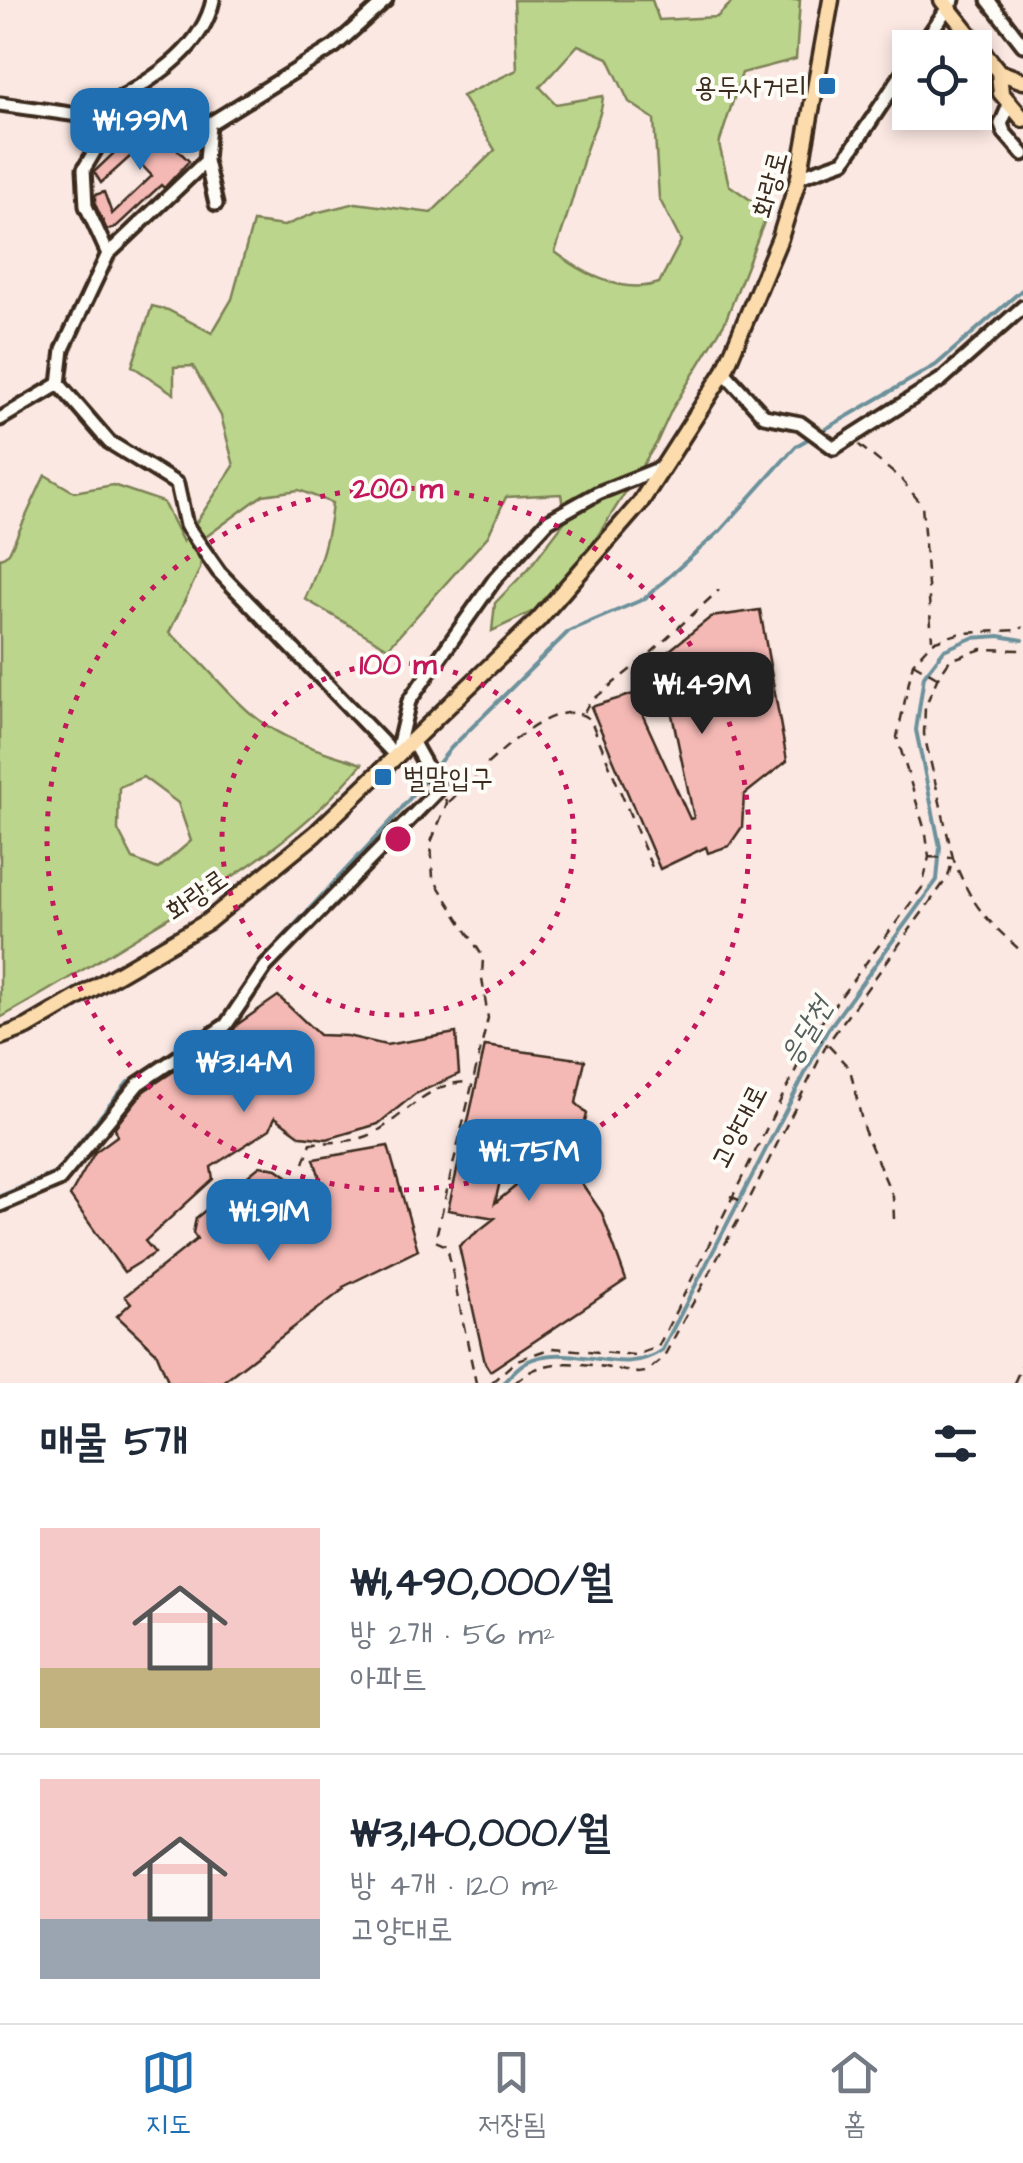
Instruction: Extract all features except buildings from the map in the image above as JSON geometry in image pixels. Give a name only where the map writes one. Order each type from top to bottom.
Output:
[{"type":"main road","name":"화랑로","points":[[0,1038],[26,1027],[207,922],[316,834],[538,620],[640,502],[724,372],[780,238],[800,177],[832,2]]},
{"type":"main road","points":[[948,2],[999,72],[1001,93],[1023,119]]},
{"type":"main road","points":[[999,72],[1023,80]]},
{"type":"street","points":[[108,254],[86,206],[84,168],[113,120],[120,98],[150,81],[186,51],[210,11],[212,0]]},
{"type":"street","points":[[0,104],[113,120],[209,124],[335,46],[386,0]]},
{"type":"street","points":[[988,0],[1023,45]]},
{"type":"street","points":[[931,30],[948,2]]},
{"type":"street","points":[[800,177],[844,161],[892,89]]},
{"type":"street","points":[[1010,103],[1001,124],[1023,154]]},
{"type":"street","points":[[209,124],[206,161],[216,204]]},
{"type":"street","points":[[206,161],[108,254],[63,349],[60,384],[109,442],[177,484],[186,524],[220,572],[396,756]]},
{"type":"street","points":[[724,372],[764,416],[800,423],[834,448],[942,379],[1023,307]]},
{"type":"street","points":[[0,419],[60,384]]},
{"type":"street","points":[[396,756],[408,701],[495,579],[548,521],[663,466]]},
{"type":"street","points":[[0,1205],[59,1180],[138,1084],[226,1025],[266,966],[439,789],[412,741]]},
{"type":"path","points":[[850,438],[902,480],[922,505],[932,642]]},
{"type":"path","points":[[584,714],[588,703],[652,652],[719,590]]},
{"type":"path","points":[[950,858],[930,857],[897,738],[913,662],[932,642],[961,633],[1023,628]]},
{"type":"path","points":[[1023,650],[982,649],[950,660],[936,676],[924,707],[924,734],[950,858],[968,896],[983,916],[1023,953]]},
{"type":"path","points":[[913,662],[936,676]]},
{"type":"path","points":[[476,1383],[447,1246],[435,1240],[488,1018],[483,957],[433,878],[431,842],[448,803],[540,721],[568,712],[584,714],[591,721],[654,872]]},
{"type":"path","points":[[439,789],[448,803]]},
{"type":"path","name":"고양대로","points":[[492,1383],[517,1360],[552,1348],[635,1355],[658,1347],[814,1034],[922,888],[930,857]]},
{"type":"path","name":"고양대로","points":[[515,1383],[524,1374],[556,1362],[638,1373],[663,1358],[827,1044],[948,877],[950,858]]},
{"type":"path","points":[[814,1034],[850,1069],[864,1130],[893,1196],[894,1219]]},
{"type":"path","points":[[304,1163],[311,1143],[356,1140],[376,1132],[423,1094],[455,1082],[473,1082]]},
{"type":"path","points":[[733,1197],[745,1203]]},
{"type":"path","points":[[1014,1383],[1023,1363]]},
{"type":"green space","points":[[514,0],[652,0],[659,20],[717,17],[734,0],[800,0],[796,59],[742,73],[719,144],[729,185],[768,212],[725,322],[672,409],[656,444],[585,556],[536,610],[492,631],[495,603],[529,568],[565,521],[561,494],[506,497],[488,536],[388,648],[305,599],[323,552],[332,503],[299,490],[263,495],[203,539],[200,569],[169,633],[266,725],[305,745],[362,764],[316,812],[241,871],[0,1018],[0,559],[9,553],[45,475],[74,492],[113,485],[163,502],[183,542],[234,466],[221,416],[193,366],[174,367],[174,394],[132,366],[152,306],[212,333],[232,299],[253,222],[284,226],[356,203],[431,213],[495,150],[462,96],[517,70]],"holes":[[[578,45],[608,58],[629,102],[654,119],[659,198],[681,241],[659,283],[617,284],[578,268],[555,252],[603,96],[556,104],[540,87]],[[143,777],[178,803],[191,841],[158,869],[133,859],[118,830],[119,787]]]},
{"type":"waterway","points":[[0,1196],[55,1173],[128,1082],[221,1021],[259,963],[392,820],[451,748],[569,631],[644,599],[720,531],[796,446],[936,365],[1023,289]]},
{"type":"waterway","name":"응달천","points":[[503,1383],[523,1364],[543,1356],[630,1361],[662,1350],[827,1031],[937,880],[940,847],[916,730],[924,676],[944,650],[972,638],[999,636],[1023,640]]},
{"type":"place","name":"용두사거리","points":[[827,86]]},
{"type":"place","name":"벌말입구","points":[[383,777]]}]
